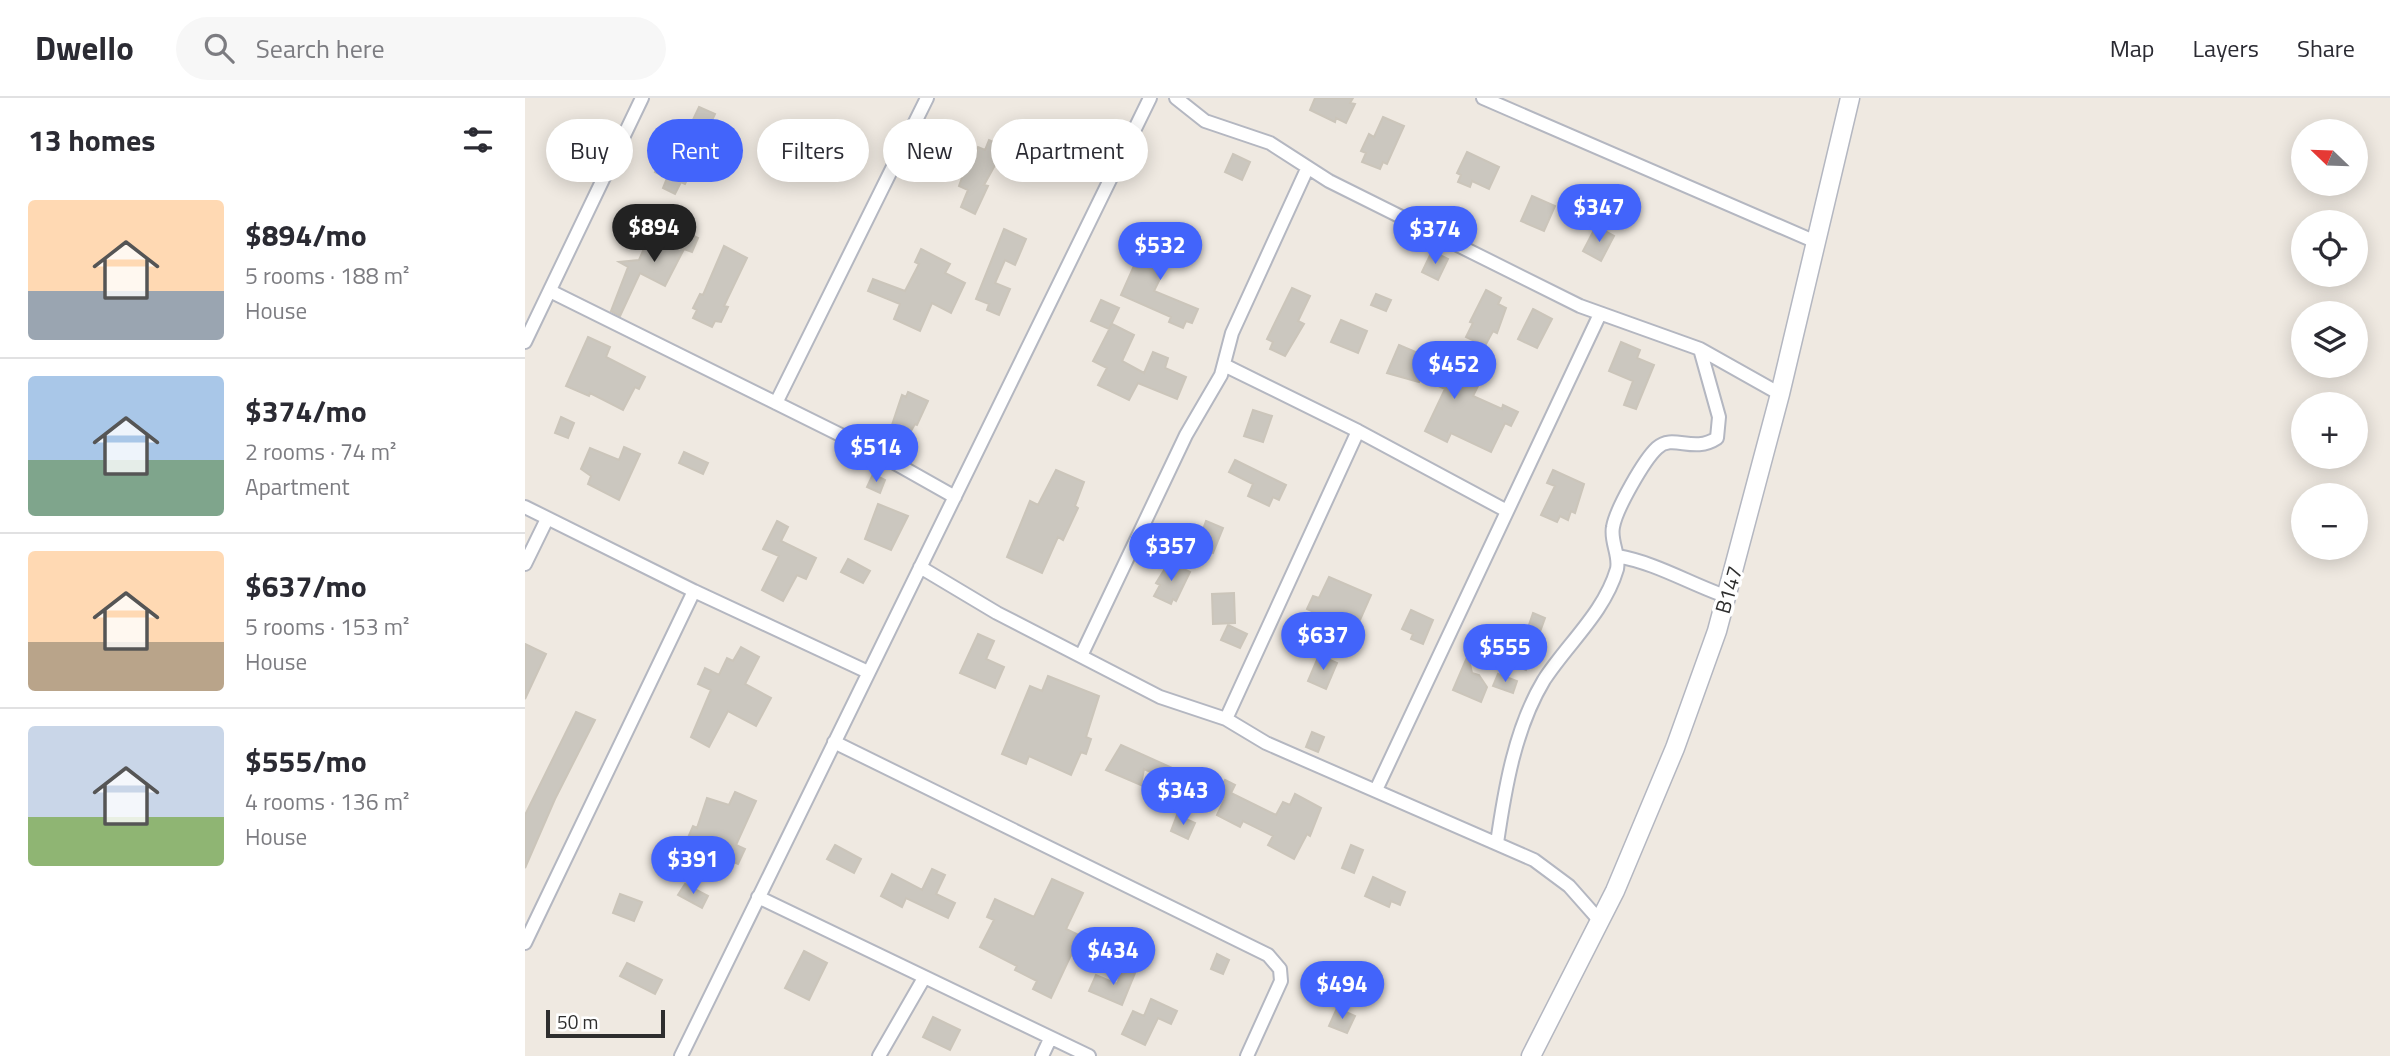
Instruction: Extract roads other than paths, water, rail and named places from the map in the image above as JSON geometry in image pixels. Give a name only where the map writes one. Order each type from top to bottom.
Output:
[{"type":"main road","name":"B147","points":[[1531,1056],[1600,921],[1675,748],[1728,597],[1780,394],[1850,98]]},
{"type":"street","points":[[525,342],[642,98]]},
{"type":"street","points":[[776,403],[927,98]]},
{"type":"street","points":[[681,1056],[1150,98]]},
{"type":"street","points":[[1176,98],[1205,121],[1270,143],[1307,169],[1600,314],[1700,349],[1780,394]]},
{"type":"street","points":[[1482,98],[1816,242]]},
{"type":"street","points":[[1081,656],[1186,435],[1224,365],[1232,333],[1307,169]]},
{"type":"street","points":[[550,291],[901,465],[955,497]]},
{"type":"street","points":[[1376,790],[1600,314]]},
{"type":"street","points":[[1497,843],[1503,799],[1528,711],[1546,678],[1590,622],[1616,569],[1618,556],[1613,527],[1630,490],[1654,451],[1669,441],[1697,446],[1717,438],[1719,417],[1700,349]]},
{"type":"street","points":[[1224,365],[1358,431],[1507,511]]},
{"type":"street","points":[[1226,719],[1358,431]]},
{"type":"street","points":[[525,508],[694,592],[868,672]]},
{"type":"street","points":[[525,564],[547,519]]},
{"type":"street","points":[[1618,556],[1654,565],[1692,584],[1728,597]]},
{"type":"street","points":[[920,567],[997,613],[1173,703],[1226,719],[1266,743],[1534,860],[1559,877],[1600,921]]},
{"type":"street","points":[[525,943],[694,592]]},
{"type":"street","points":[[834,742],[1268,955],[1280,969],[1281,981],[1247,1056]]},
{"type":"street","points":[[758,897],[1089,1056]]},
{"type":"street","points":[[879,1056],[924,978]]},
{"type":"street","points":[[1042,1056],[1050,1039]]}]
